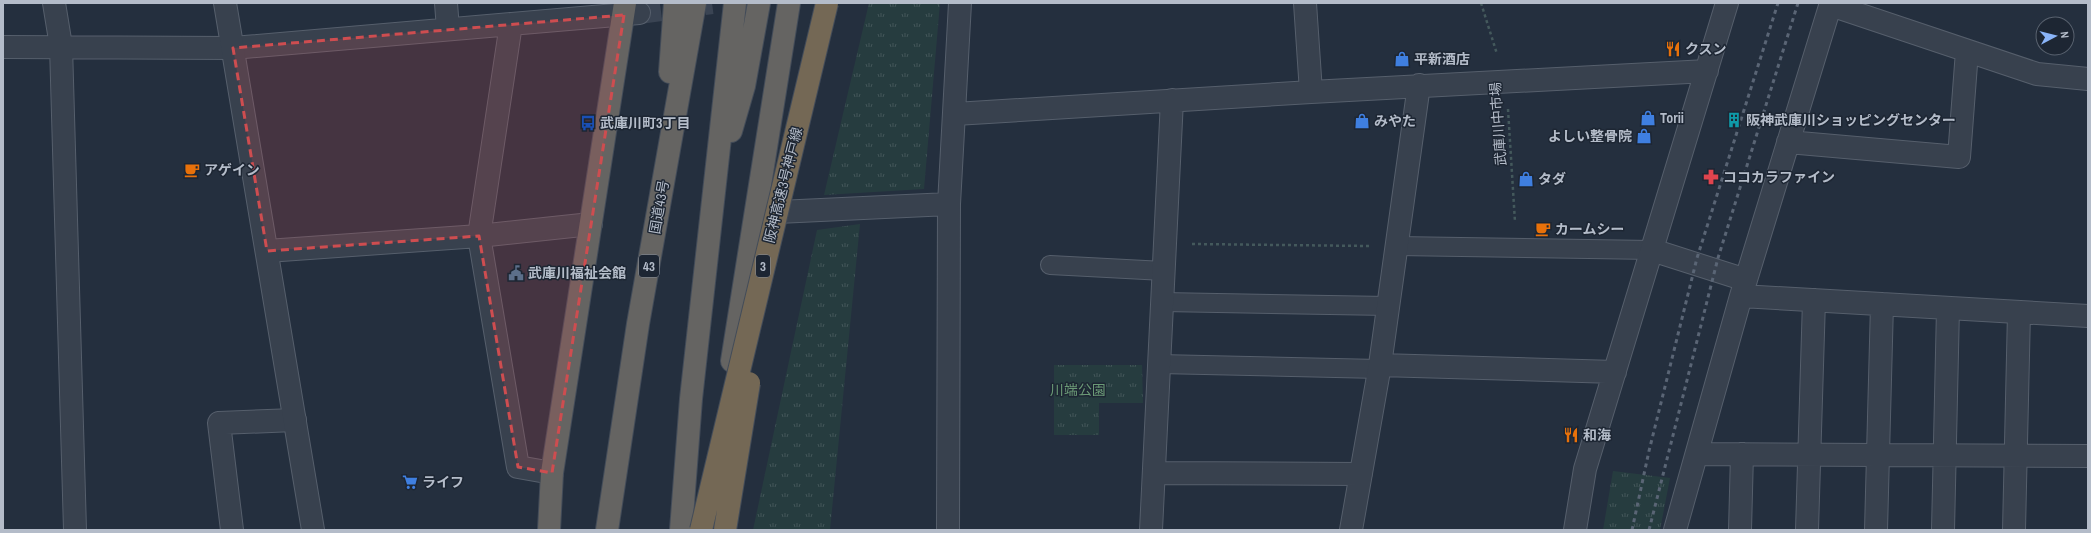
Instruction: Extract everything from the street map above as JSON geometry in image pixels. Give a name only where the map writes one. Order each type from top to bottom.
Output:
[{"type":"highway","points":[[662,191],[675,3]]},
{"type":"highway","name":"国道43号","points":[[606,530],[638,324],[695,3]]},
{"type":"highway","points":[[681,530],[691,399],[735,3]]},
{"type":"highway","points":[[714,190],[744,86],[759,3]]},
{"type":"highway","points":[[705,530],[789,3]]},
{"type":"highway","name":"阪神高速3号神戸線","points":[[701,530],[827,3]]},
{"type":"highway","name":"阪神高速3号神戸線","points":[[725,530],[758,327],[778,224],[832,3]]},
{"type":"highway","points":[[549,530],[552,473],[591,224],[629,10]]},
{"type":"street","points":[[54,3],[61,46],[75,530]]},
{"type":"street","points":[[225,3],[313,530]]},
{"type":"street","points":[[446,3],[448,29]]},
{"type":"street","points":[[948,530],[949,204],[960,3]]},
{"type":"street","points":[[1305,3],[1311,92]]},
{"type":"street","points":[[1575,530],[1585,469],[1708,71],[1727,3]]},
{"type":"street","points":[[1675,530],[1744,288],[1831,4],[2037,74],[2088,79]]},
{"type":"street","points":[[3,47],[61,46],[232,48],[511,24],[629,10]]},
{"type":"street","points":[[511,24],[479,236],[518,467],[552,473]]},
{"type":"street","points":[[1788,142],[1959,156],[1967,51]]},
{"type":"street","points":[[955,114],[1419,85],[1708,71]]},
{"type":"street","points":[[1351,530],[1379,367],[1419,85]]},
{"type":"street","points":[[1151,530],[1172,100]]},
{"type":"street","points":[[756,214],[949,204]]},
{"type":"street","points":[[267,251],[479,236],[591,224]]},
{"type":"street","points":[[1652,250],[1744,288],[1814,300],[2088,316]]},
{"type":"street","points":[[1807,530],[1814,300]]},
{"type":"street","points":[[1876,530],[1882,304]]},
{"type":"street","points":[[1943,530],[1948,308]]},
{"type":"street","points":[[2014,530],[2019,312]]},
{"type":"street","points":[[1379,367],[1615,372]]},
{"type":"street","points":[[232,530],[219,423],[295,420]]},
{"type":"street","points":[[1697,454],[2088,456]]},
{"type":"street","points":[[1740,530],[1742,454]]},
{"type":"street","points":[[1154,473],[1361,474]]},
{"type":"lane","points":[[1397,246],[1652,250]]},
{"type":"lane","points":[[1050,265],[1164,271]]},
{"type":"lane","points":[[1162,302],[1388,306]]},
{"type":"lane","points":[[1159,364],[1379,367]]},
{"type":"path","name":"武庫川中市場","points":[[1481,3],[1506,81],[1516,248]]},
{"type":"path","points":[[1166,244],[1397,246]]},
{"type":"highlighted area","points":[[624,15],[552,473],[518,467],[479,236],[267,251],[233,48]]},
{"type":"green space","points":[[869,3],[940,3],[924,189],[824,195]]},
{"type":"green space","points":[[860,224],[830,530],[753,530],[817,230]]},
{"type":"green space","name":"川端公園","points":[[1054,365],[1142,365],[1143,403],[1099,403],[1099,435],[1054,435]]},
{"type":"green space","points":[[1613,471],[1670,478],[1660,530],[1603,530]]},
{"type":"tunnel","points":[[639,13],[712,3]]},
{"type":"railway","points":[[1632,530],[1649,451],[1697,258],[1778,3]]},
{"type":"railway","points":[[1649,530],[1718,258],[1798,3]]},
{"type":"place","name":"クスン","points":[[1673,49]]},
{"type":"place","name":"平新酒店","points":[[1402,59]]},
{"type":"place","name":"Torii","points":[[1648,118]]},
{"type":"place","name":"阪神武庫川ショッピングセンター","points":[[1734,120]]},
{"type":"place","name":"みやた","points":[[1362,121]]},
{"type":"place","name":"武庫川町3丁目","points":[[588,123]]},
{"type":"place","name":"よしい整骨院","points":[[1644,136]]},
{"type":"place","name":"アゲイン","points":[[192,170]]},
{"type":"place","name":"ココカラファイン","points":[[1711,177]]},
{"type":"place","name":"タダ","points":[[1526,179]]},
{"type":"place","name":"カームシー","points":[[1543,229]]},
{"type":"place","name":"武庫川福祉会館","points":[[516,273]]},
{"type":"place","name":"和海","points":[[1571,435]]},
{"type":"place","name":"ライフ","points":[[410,482]]}]
